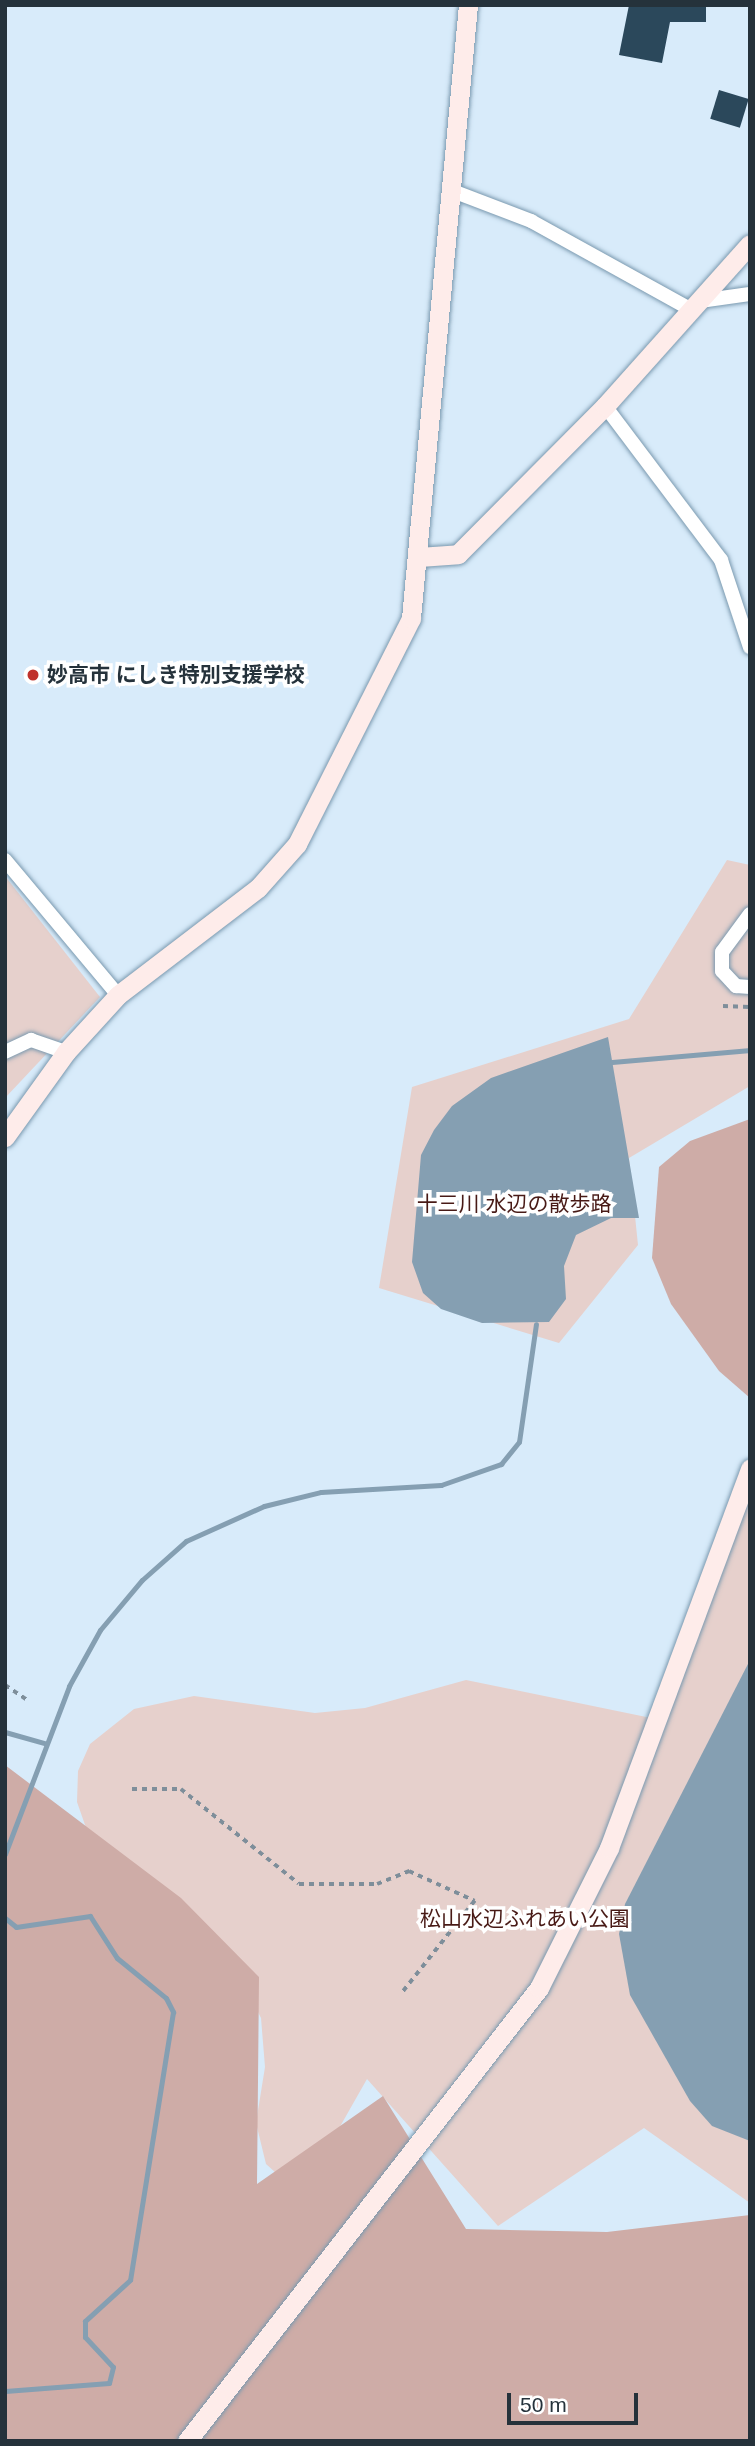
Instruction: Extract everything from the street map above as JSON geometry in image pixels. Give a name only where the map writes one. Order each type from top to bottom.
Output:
[{"type":"street","points":[[5,1137],[66,1052],[118,995],[258,888],[297,844],[387,676],[411,618],[419,557],[468,5]]},
{"type":"street","points":[[450,190],[531,221],[695,305],[750,294]]},
{"type":"street","points":[[419,557],[458,554],[605,406],[750,244]]},
{"type":"street","points":[[605,406],[721,560],[750,647]]},
{"type":"street","points":[[5,860],[118,995]]},
{"type":"street","points":[[750,914],[722,952],[722,971],[736,986],[750,987]]},
{"type":"street","points":[[5,1052],[31,1040],[66,1052]]},
{"type":"street","points":[[187,2441],[545,1978],[609,1848],[750,1468]]},
{"type":"path","points":[[723,1006],[750,1007]]},
{"type":"path","points":[[5,1685],[29,1701]]},
{"type":"path","points":[[132,1788],[181,1789],[299,1884],[377,1884],[410,1871],[475,1901],[402,1993]]},
{"type":"green space","name":"十三川 水辺の散歩路","points":[[727,860],[750,865],[750,1086],[629,1158],[638,1245],[559,1343],[379,1288],[412,1087],[629,1019]]},
{"type":"green space","points":[[5,876],[100,997],[5,1098]]},
{"type":"green space","name":"松山水辺ふれあい公園","points":[[750,1477],[750,2203],[644,2128],[498,2226],[367,2079],[329,2146],[276,2173],[266,2164],[256,2123],[265,2067],[261,2018],[252,2000],[91,1842],[77,1802],[78,1771],[90,1744],[134,1709],[194,1696],[315,1713],[365,1708],[466,1680],[656,1719]]},
{"type":"shaded area","points":[[750,1119],[750,1398],[719,1371],[671,1304],[652,1258],[659,1167],[690,1141]]},
{"type":"shaded area","points":[[5,1765],[181,1898],[259,1977],[257,2184],[383,2096],[466,2229],[607,2232],[750,2215],[750,2441],[5,2441]]},
{"type":"water","points":[[608,1037],[639,1218],[611,1218],[576,1235],[564,1266],[566,1299],[549,1322],[482,1323],[441,1309],[423,1293],[412,1262],[421,1155],[434,1130],[452,1106],[491,1078]]},
{"type":"water","points":[[750,1660],[750,2141],[712,2126],[690,2101],[630,1995],[619,1934],[625,1904]]},
{"type":"building","points":[[629,5],[706,5],[706,22],[670,22],[662,63],[619,55]]},
{"type":"building","points":[[719,90],[749,99],[740,128],[710,119]]},
{"type":"waterway","points":[[612,1062],[750,1050]]},
{"type":"waterway","points":[[5,1854],[69,1686],[100,1630],[142,1580],[186,1541],[264,1506],[321,1492],[441,1485],[501,1464],[519,1442],[536,1324]]},
{"type":"waterway","points":[[5,1732],[44,1743]]},
{"type":"waterway","points":[[5,1918],[16,1927],[90,1916],[117,1958],[166,1998],[173,2012],[130,2280],[85,2321],[85,2337],[113,2367],[109,2383],[5,2391]]},
{"type":"place","name":"妙高市 にしき特別支援学校","points":[[33,675]]}]
